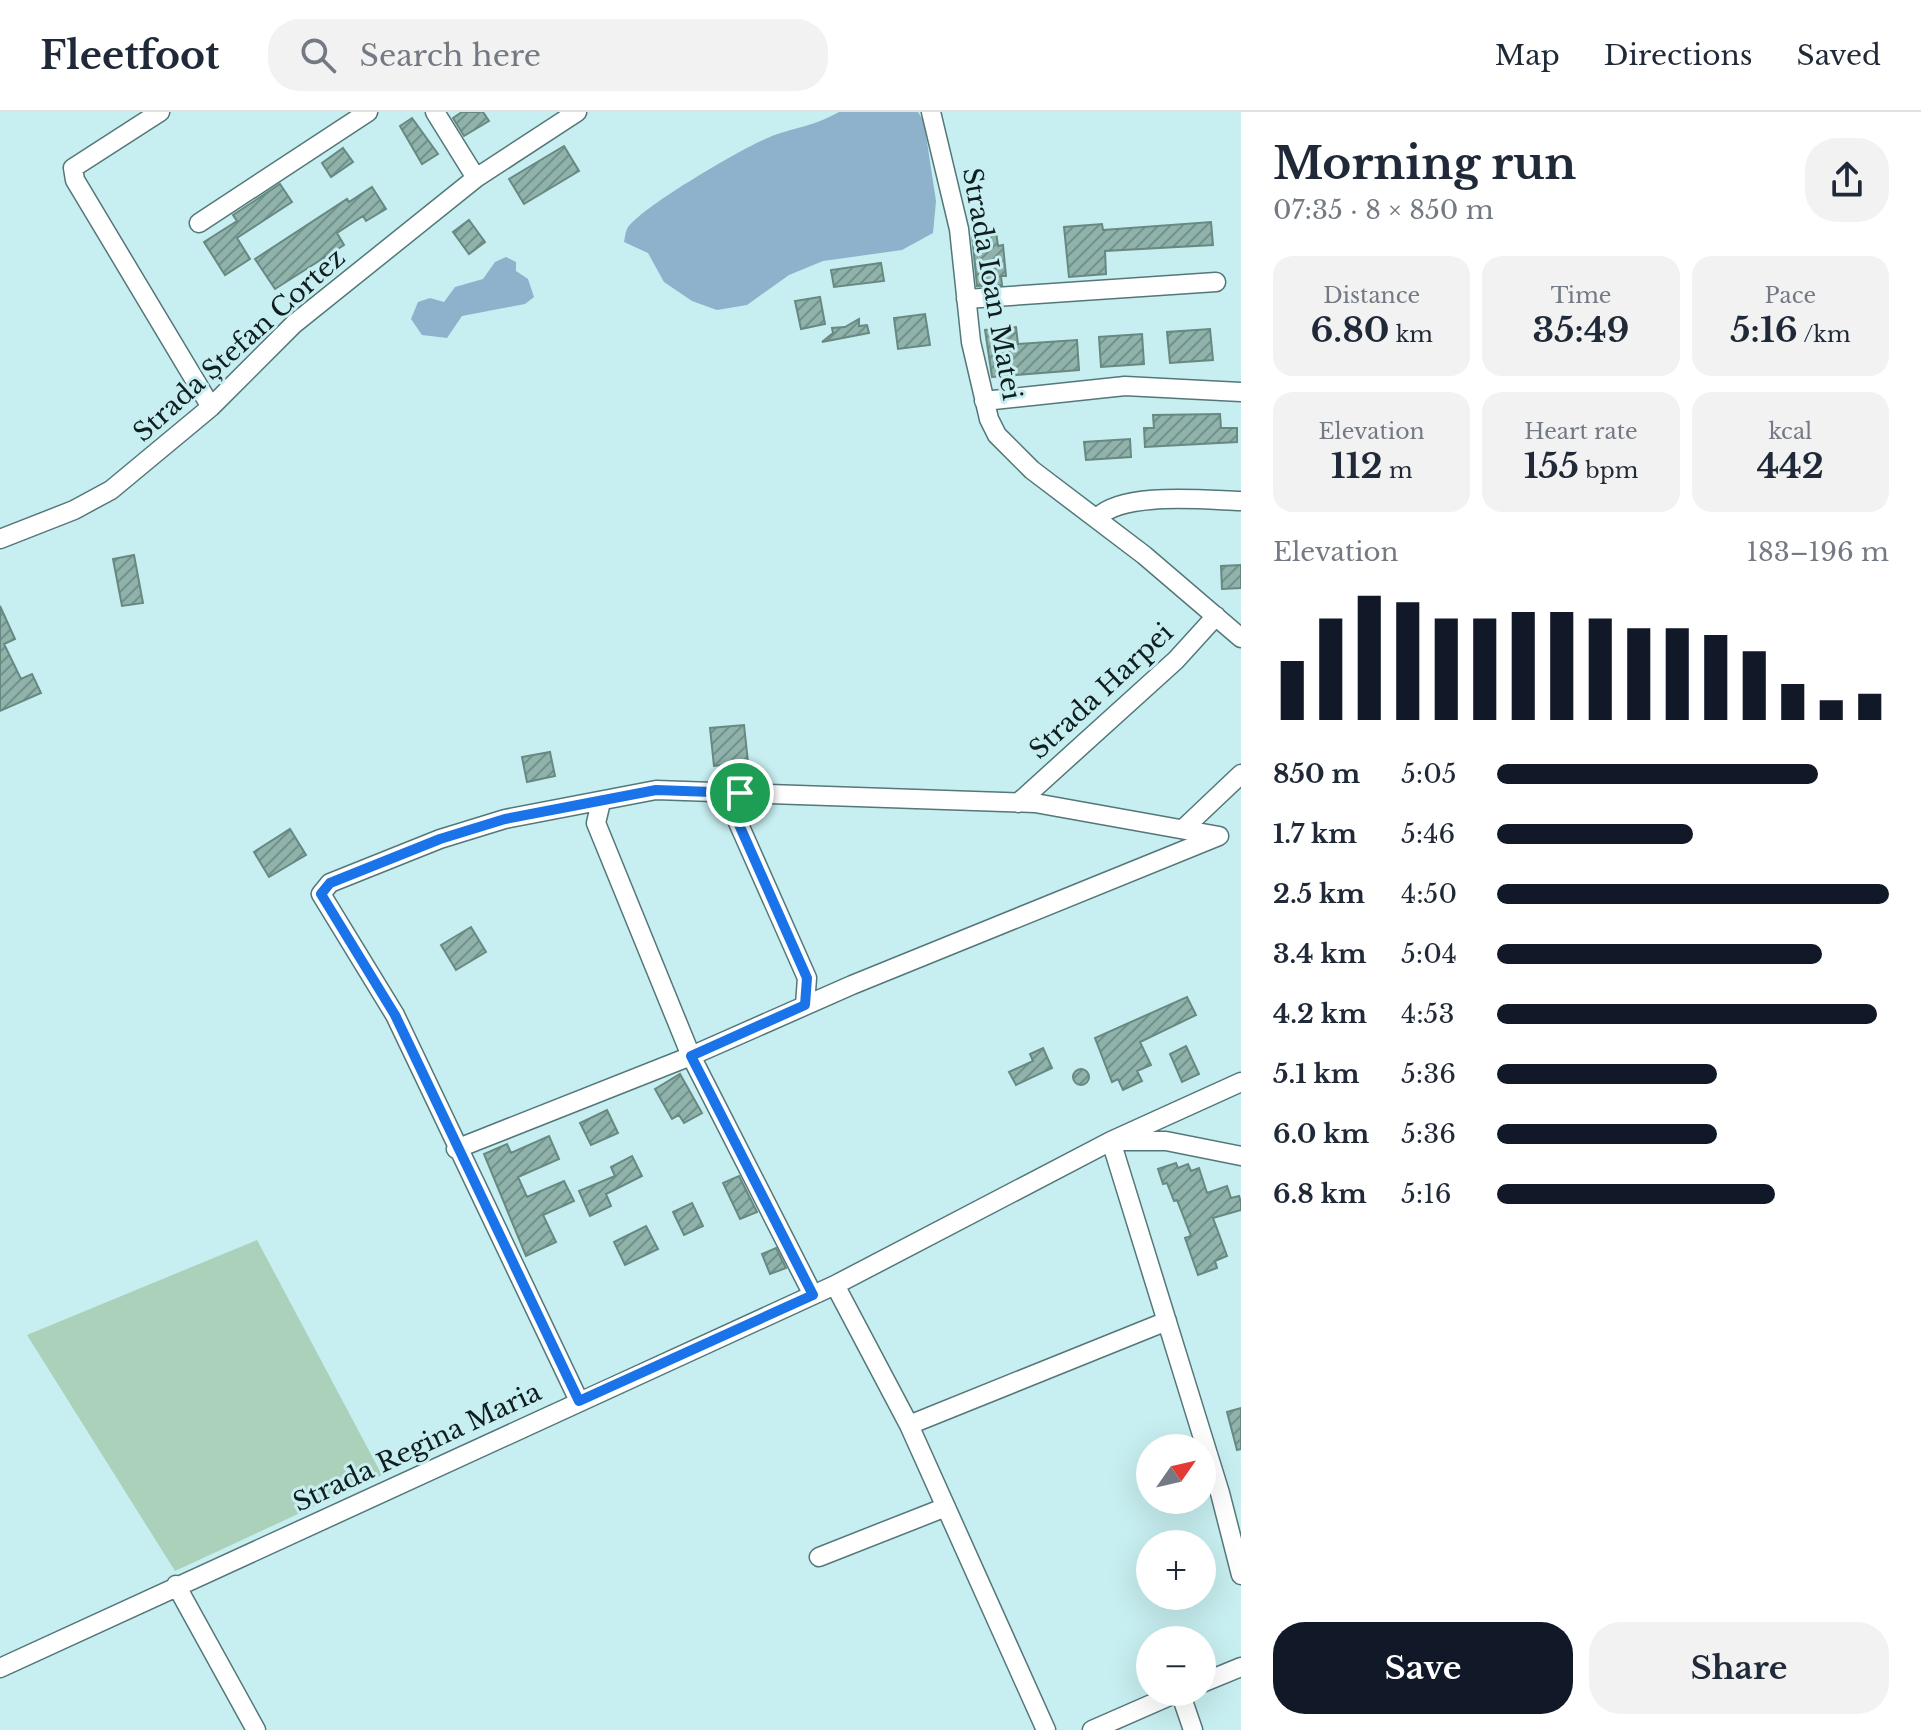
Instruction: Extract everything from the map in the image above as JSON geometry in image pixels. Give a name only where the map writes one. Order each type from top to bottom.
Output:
[{"type":"street","points":[[160,112],[73,168],[75,180],[211,407]]},
{"type":"street","points":[[199,223],[368,112]]},
{"type":"street","points":[[435,112],[476,178]]},
{"type":"street","name":"Strada Ștefan Cortez","points":[[0,539],[74,510],[111,490],[211,407],[294,324],[476,178],[577,112]]},
{"type":"street","name":"Strada Ioan Matei","points":[[931,112],[959,229],[971,342],[984,401],[997,435],[1011,452],[1239,635]]},
{"type":"street","points":[[966,299],[1216,282]]},
{"type":"street","points":[[984,401],[1125,386],[1241,392]]},
{"type":"street","points":[[1097,518],[1107,509],[1169,499],[1241,501]]},
{"type":"street","name":"Strada Harpei","points":[[1018,803],[1176,660],[1216,616]]},
{"type":"street","points":[[1183,829],[1241,774]]},
{"type":"street","points":[[456,1149],[691,1056],[805,1005],[1219,836],[1018,803],[656,790],[505,819],[440,839],[330,883],[321,894],[395,1015],[456,1149],[579,1401]]},
{"type":"street","points":[[740,793],[733,811],[807,978],[805,1005]]},
{"type":"street","points":[[601,802],[596,823],[691,1056],[813,1295]]},
{"type":"street","points":[[1241,1082],[1111,1141],[1220,1493],[1241,1575]]},
{"type":"street","name":"Strada Regina Maria","points":[[0,1668],[835,1285],[1111,1141],[1166,1141],[1241,1156]]},
{"type":"street","points":[[835,1285],[909,1425],[1046,1730]]},
{"type":"street","points":[[909,1425],[1167,1321]]},
{"type":"street","points":[[819,1557],[946,1507]]},
{"type":"street","points":[[176,1585],[256,1730]]},
{"type":"street","points":[[1216,1677],[1241,1667]]},
{"type":"street","points":[[1092,1730],[1148,1706]]},
{"type":"street","points":[[1185,1706],[1193,1730]]},
{"type":"green space","points":[[257,1240],[382,1475],[175,1571],[27,1335]]},
{"type":"water","points":[[839,112],[918,112],[924,122],[936,201],[933,233],[902,250],[823,261],[789,275],[747,305],[717,310],[692,301],[664,282],[648,253],[624,242],[627,229],[649,208],[712,168],[763,140]]},
{"type":"water","points":[[506,257],[516,262],[516,271],[528,279],[534,297],[525,304],[462,316],[447,338],[422,335],[411,319],[418,302],[430,298],[444,302],[455,287],[483,279],[495,262]]},
{"type":"building","points":[[462,112],[483,112],[489,121],[464,136],[453,118]]},
{"type":"building","points":[[412,118],[438,154],[422,164],[400,126]]},
{"type":"building","points":[[564,146],[579,171],[524,204],[509,179]]},
{"type":"building","points":[[343,148],[353,162],[331,177],[322,163]]},
{"type":"building","points":[[280,184],[292,202],[237,238],[250,259],[225,275],[204,242],[237,221],[233,215]]},
{"type":"building","points":[[372,187],[386,209],[366,221],[363,216],[337,233],[344,245],[275,289],[255,259],[347,199],[349,202]]},
{"type":"building","points":[[469,220],[485,242],[469,254],[453,232]]},
{"type":"building","points":[[1211,222],[1213,245],[1105,251],[1106,274],[1069,277],[1064,227],[1102,224],[1103,230]]},
{"type":"building","points":[[996,232],[998,246],[1003,245],[1006,276],[1001,276],[1002,285],[977,286],[972,235]]},
{"type":"building","points":[[881,263],[884,281],[834,287],[831,270]]},
{"type":"building","points":[[820,297],[825,324],[801,329],[795,301]]},
{"type":"building","points":[[925,314],[930,345],[898,349],[894,318]]},
{"type":"building","points":[[859,319],[859,326],[867,325],[869,333],[822,342],[833,333],[832,328],[845,327]]},
{"type":"building","points":[[1016,327],[1018,344],[1077,340],[1079,370],[992,377],[985,330]]},
{"type":"building","points":[[1210,329],[1213,360],[1170,363],[1167,332]]},
{"type":"building","points":[[1142,334],[1144,364],[1101,367],[1099,337]]},
{"type":"building","points":[[1220,414],[1221,428],[1237,428],[1237,442],[1145,447],[1144,428],[1154,428],[1153,415]]},
{"type":"building","points":[[1130,439],[1131,457],[1086,460],[1084,442]]},
{"type":"building","points":[[134,555],[143,603],[122,606],[113,559]]},
{"type":"building","points":[[1241,565],[1241,588],[1222,589],[1221,566]]},
{"type":"building","points":[[0,606],[15,639],[4,644],[21,679],[32,674],[41,693],[0,711]]},
{"type":"building","points":[[744,725],[748,762],[714,766],[710,728]]},
{"type":"building","points":[[550,752],[555,776],[527,782],[522,757]]},
{"type":"building","points":[[290,829],[306,855],[269,877],[254,852]]},
{"type":"building","points":[[471,927],[486,952],[456,970],[441,945]]},
{"type":"building","points":[[1187,997],[1196,1015],[1140,1042],[1151,1065],[1137,1071],[1142,1081],[1123,1090],[1118,1079],[1112,1082],[1095,1038]]},
{"type":"building","points":[[1186,1046],[1199,1074],[1182,1082],[1170,1054]]},
{"type":"building","points":[[1043,1048],[1052,1068],[1016,1085],[1009,1072],[1033,1061],[1030,1054]]},
{"type":"building","points":[[1078,1069],[1084,1069],[1089,1077],[1087,1083],[1078,1085],[1073,1080],[1073,1074]]},
{"type":"building","points":[[680,1074],[702,1113],[684,1123],[679,1115],[672,1119],[655,1089]]},
{"type":"building","points":[[607,1110],[618,1133],[591,1145],[580,1123]]},
{"type":"building","points":[[549,1136],[559,1159],[518,1177],[527,1197],[564,1181],[574,1201],[543,1215],[556,1242],[526,1256],[484,1154],[507,1144],[511,1153]]},
{"type":"building","points":[[632,1156],[642,1176],[606,1194],[611,1206],[590,1216],[579,1191],[615,1176],[611,1167]]},
{"type":"building","points":[[1176,1163],[1178,1168],[1188,1164],[1191,1171],[1199,1168],[1207,1193],[1227,1186],[1231,1198],[1239,1196],[1241,1202],[1241,1210],[1213,1218],[1227,1256],[1215,1261],[1217,1268],[1198,1275],[1185,1238],[1191,1236],[1177,1200],[1174,1201],[1167,1183],[1163,1184],[1158,1169]]},
{"type":"building","points":[[739,1176],[757,1212],[740,1219],[723,1183]]},
{"type":"building","points":[[692,1203],[703,1226],[684,1235],[673,1212]]},
{"type":"building","points":[[646,1226],[658,1249],[625,1265],[614,1242]]},
{"type":"building","points":[[776,1248],[786,1268],[770,1274],[762,1254]]},
{"type":"building","points":[[1241,1408],[1241,1449],[1237,1450],[1227,1412]]},
{"type":"route","points":[[656,790],[740,793],[733,811],[807,978],[805,1005],[691,1056],[813,1295],[579,1401],[456,1149],[395,1015],[321,894],[330,883],[440,839],[505,819],[656,790]]}]
